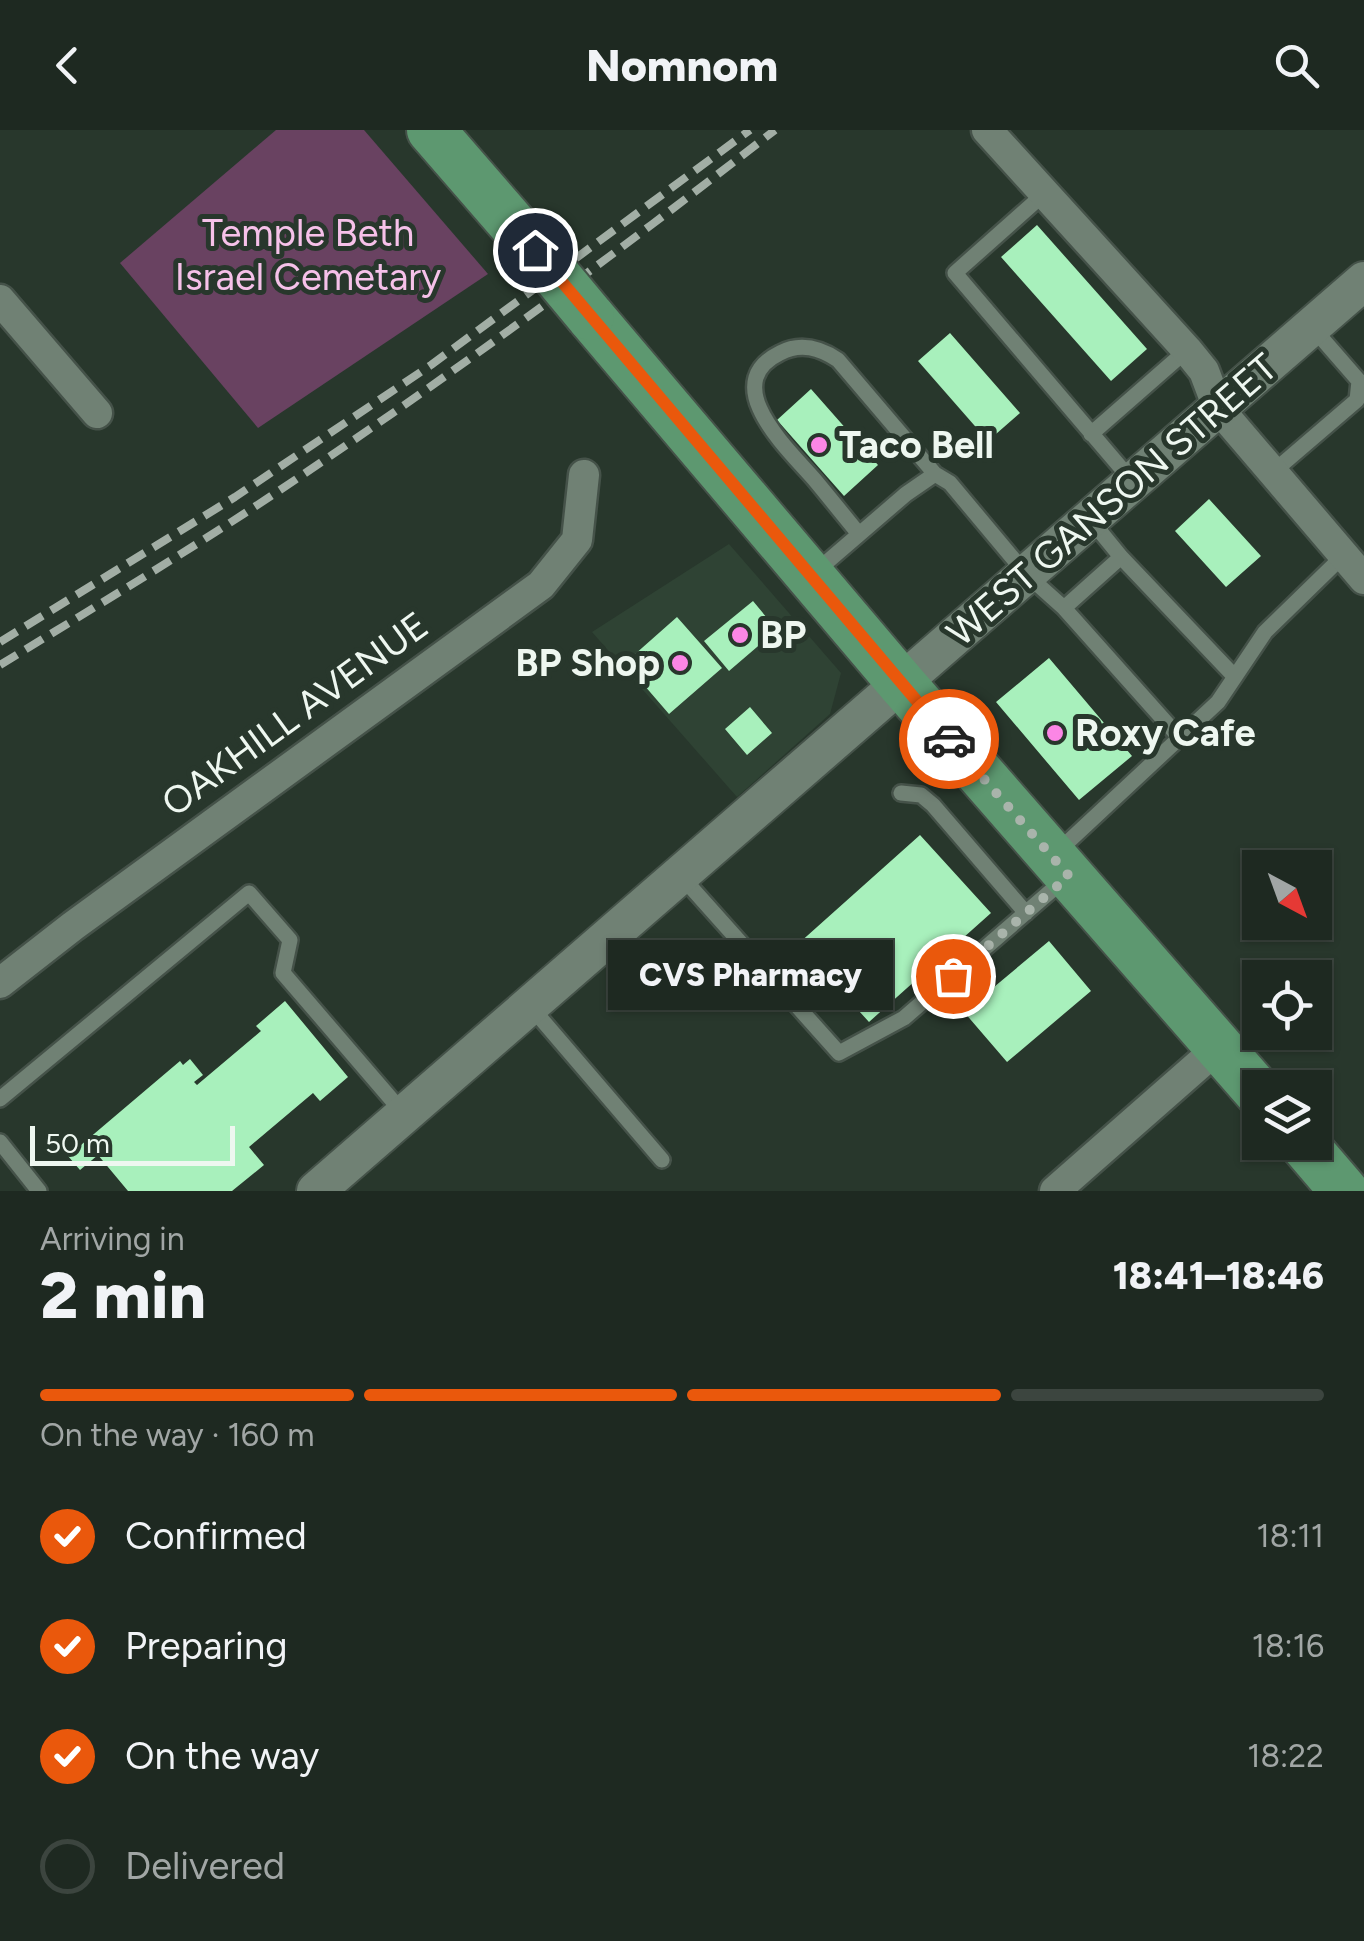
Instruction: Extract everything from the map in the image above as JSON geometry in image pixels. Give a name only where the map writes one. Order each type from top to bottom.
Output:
[{"type":"main road","points":[[431,130],[901,684],[1242,1073]]},
{"type":"main road","points":[[1317,1160],[1344,1191]]},
{"type":"street","points":[[987,130],[1187,350],[1204,371],[1218,408],[1364,578]]},
{"type":"street","name":"WEST GANSON STREET","points":[[316,1191],[1364,281]]},
{"type":"street","points":[[0,300],[97,413]]},
{"type":"street","name":"OAKHILL AVENUE","points":[[0,984],[73,926],[541,585],[577,540],[584,475]]},
{"type":"street","points":[[1055,1191],[1219,1047]]},
{"type":"lane","points":[[1044,193],[954,273],[1132,482]]},
{"type":"lane","points":[[1273,472],[1357,400],[1359,381],[1312,327]]},
{"type":"lane","points":[[858,534],[767,426],[757,404],[758,370],[772,356],[788,348],[808,347],[838,360],[936,474],[950,482],[975,509],[1026,574],[1064,608],[1180,737]]},
{"type":"lane","points":[[1092,434],[1187,350]]},
{"type":"lane","points":[[810,577],[936,474]]},
{"type":"lane","points":[[1090,519],[1120,557],[1235,677]]},
{"type":"lane","points":[[681,876],[840,1052],[904,1018],[1026,914],[1060,866],[1180,737],[1218,702],[1265,632],[1344,555]]},
{"type":"lane","points":[[1064,608],[1120,557]]},
{"type":"lane","points":[[901,793],[921,796],[933,805],[1026,914]]},
{"type":"lane","points":[[0,1098],[249,893],[290,940],[282,973],[404,1114]]},
{"type":"lane","points":[[530,1007],[662,1160]]},
{"type":"lane","points":[[0,1142],[40,1191]]},
{"type":"shaded area","points":[[729,544],[841,673],[830,714],[737,797],[592,632]]},
{"type":"green space","name":"Temple Beth Israel Cemetary","points":[[276,130],[364,130],[488,274],[258,428],[120,263]]},
{"type":"building","points":[[1037,225],[1147,349],[1111,381],[1001,257]]},
{"type":"building","points":[[950,333],[1020,413],[988,441],[918,361]]},
{"type":"building","points":[[811,389],[878,465],[844,496],[777,420]]},
{"type":"building","points":[[1209,499],[1261,556],[1226,587],[1175,531]]},
{"type":"building","points":[[753,601],[777,630],[729,671],[704,641]]},
{"type":"building","points":[[677,617],[722,668],[669,714],[625,663]]},
{"type":"building","points":[[1049,658],[1132,756],[1079,800],[996,702]]},
{"type":"building","points":[[750,707],[772,733],[747,755],[725,729]]},
{"type":"building","points":[[920,835],[991,913],[869,1022],[798,944]]},
{"type":"building","points":[[1049,941],[1091,991],[1007,1062],[964,1012]]},
{"type":"building","points":[[285,1001],[348,1077],[320,1101],[313,1093],[249,1147],[264,1165],[232,1191],[128,1191],[98,1155],[80,1170],[68,1156],[180,1061],[183,1065],[190,1059],[203,1075],[194,1082],[197,1085],[261,1031],[256,1026]]},
{"type":"railway","points":[[0,642],[235,497],[431,365],[750,130]]},
{"type":"railway","points":[[0,665],[341,449],[529,316],[775,130]]},
{"type":"way so far","points":[[949,739],[1069,876],[953,976]]},
{"type":"place","name":"Taco Bell","points":[[819,445]]},
{"type":"place","name":"BP","points":[[740,635]]},
{"type":"place","name":"BP Shop","points":[[680,663]]},
{"type":"place","name":"Roxy Cafe","points":[[1055,733]]},
{"type":"place","name":"CVS Pharmacy","points":[[953,976]]},
{"type":"route","points":[[535,250],[949,739]]}]
